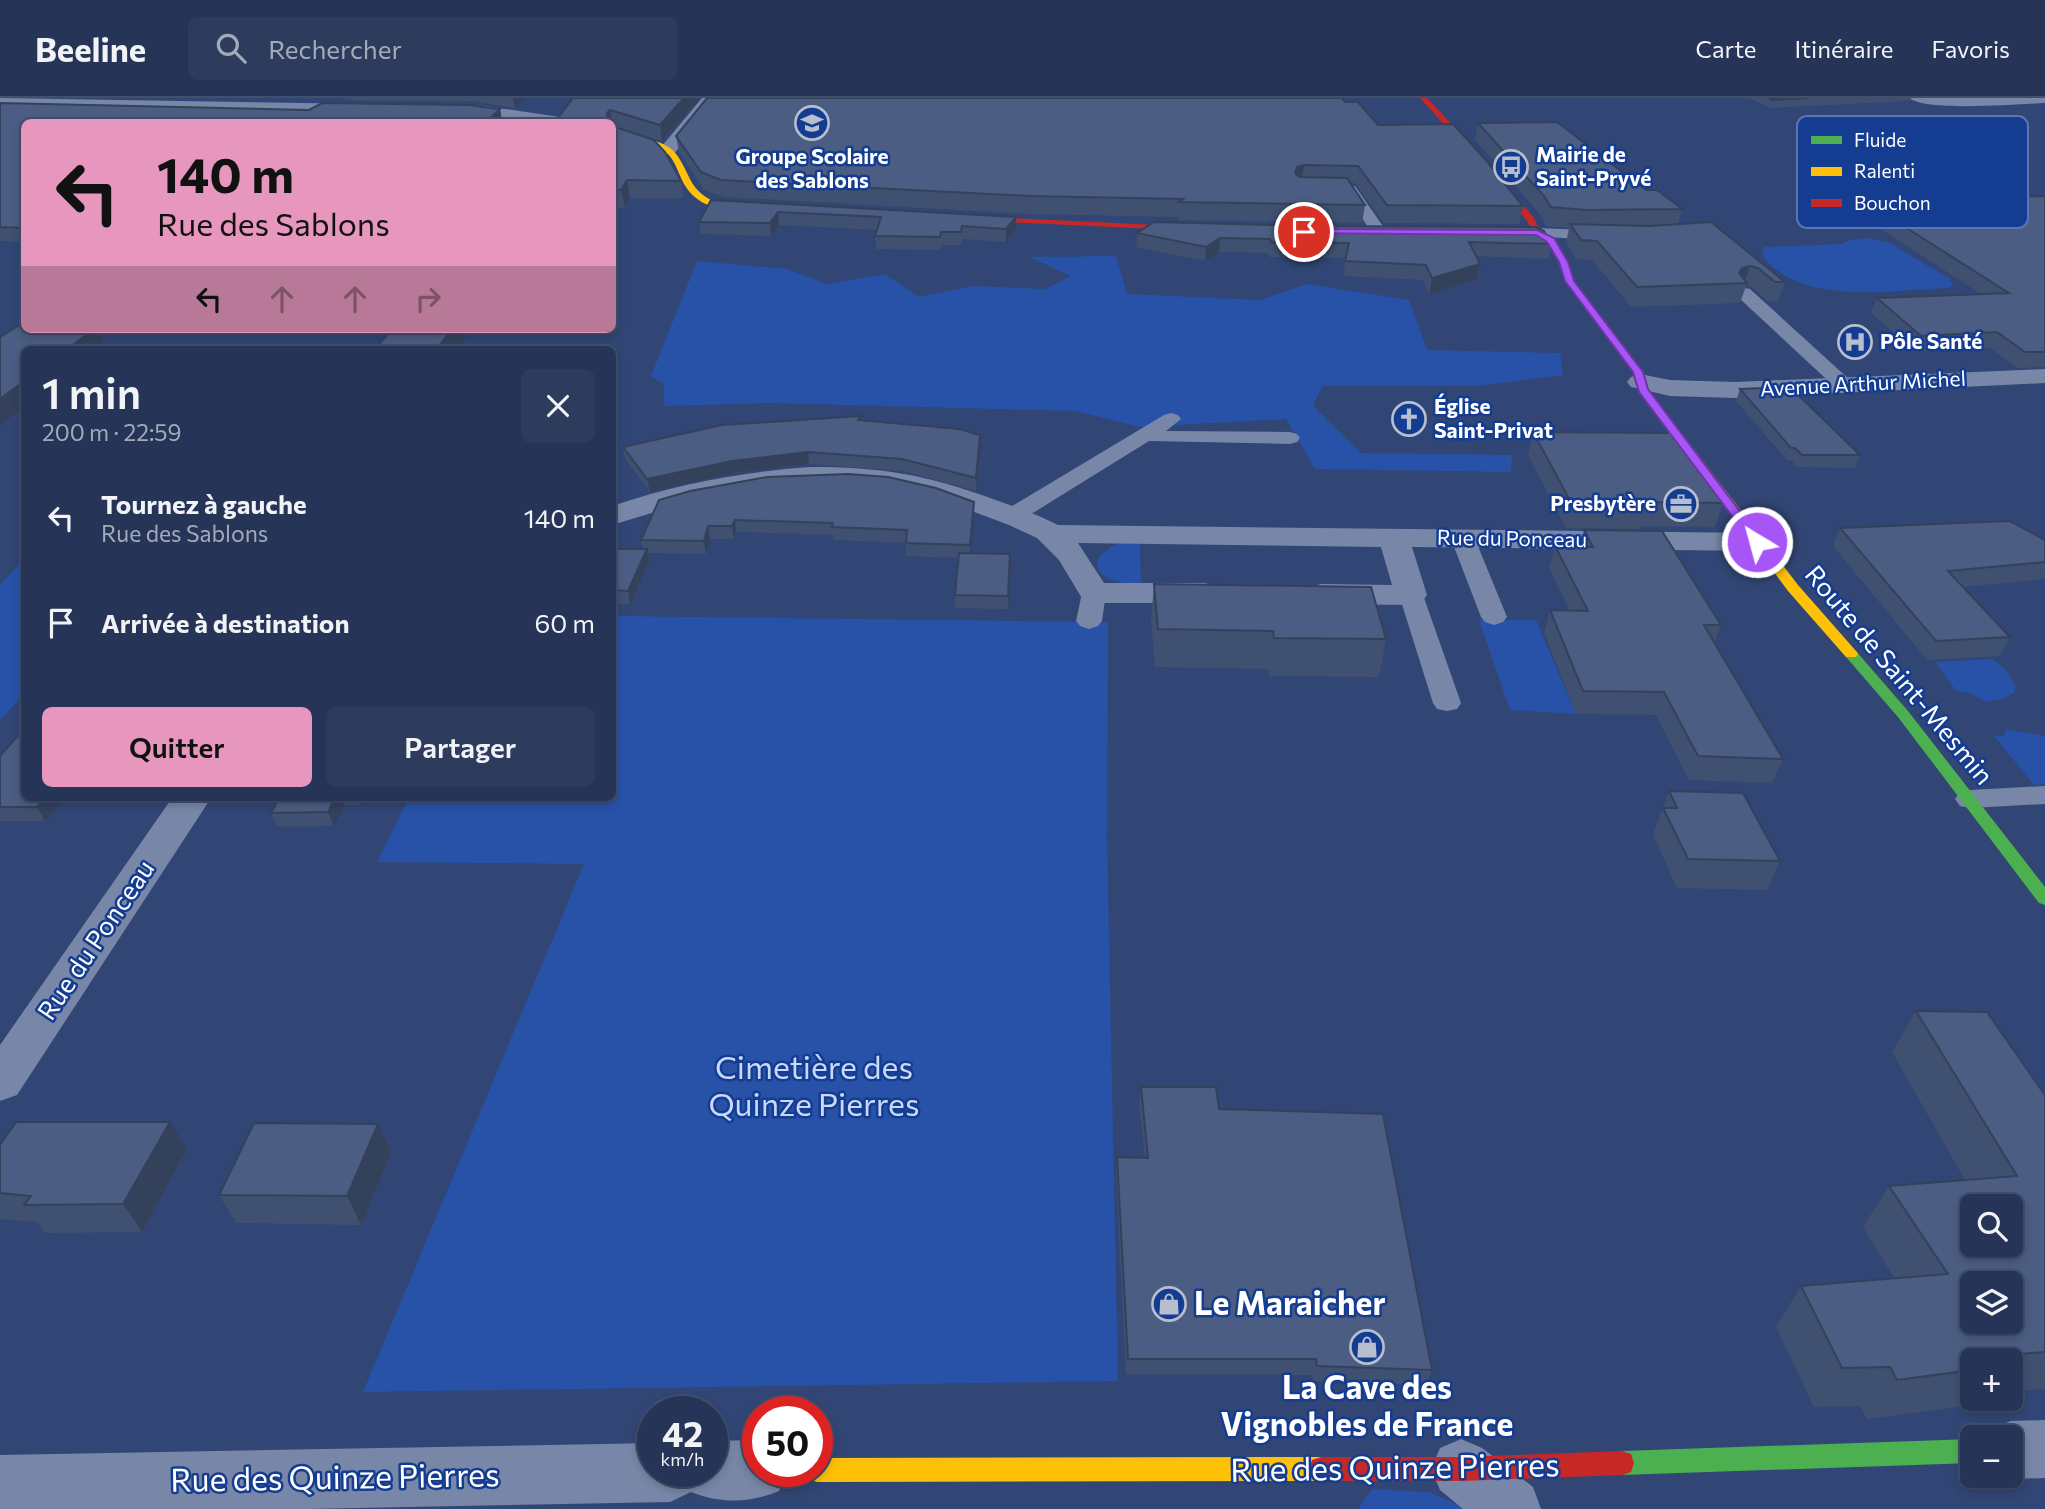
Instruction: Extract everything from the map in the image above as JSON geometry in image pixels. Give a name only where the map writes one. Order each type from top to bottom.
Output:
[{"type":"main road","name":"Route de Saint-Mesmin","points":[[1423,98],[1490,170],[1531,220],[1528,236],[1551,240],[1564,262],[1569,281],[1638,372],[1643,390],[1793,588],[1903,714],[2045,899]]},
{"type":"main road","points":[[616,135],[668,150],[683,171],[694,196],[703,202],[720,206],[775,209]]},
{"type":"main road","points":[[956,218],[1221,229]]},
{"type":"main road","points":[[1354,232],[1398,232]]},
{"type":"main road","name":"Route de Saint-Mesmin","points":[[1549,275],[1622,372],[1640,382]]},
{"type":"main road","name":"Rue des Quinze Pierres","points":[[833,1470],[1461,1469],[1960,1451]]},
{"type":"street","points":[[301,119],[332,98]]},
{"type":"street","points":[[668,150],[711,98]]},
{"type":"street","points":[[0,103],[376,109]]},
{"type":"street","points":[[430,109],[485,111],[540,119]]},
{"type":"street","name":"Avenue Arthur Michel","points":[[1640,382],[1670,388],[1721,390],[2045,376]]},
{"type":"street","name":"Rue du Ponceau","points":[[616,515],[693,490],[740,482],[846,474],[926,485],[1012,516],[1052,534],[1071,552],[1091,607],[1232,594]]},
{"type":"street","name":"Rue du Ponceau","points":[[1052,534],[1757,542]]},
{"type":"street","name":"Rue du Ponceau","points":[[1394,538],[1411,595]]},
{"type":"street","points":[[1287,594],[1411,595]]},
{"type":"street","name":"Rue du Ponceau","points":[[0,1082],[190,801]]},
{"type":"street","points":[[2023,1450],[2045,1449]]},
{"type":"street","points":[[1461,1469],[1511,1509]]},
{"type":"street","name":"Rue des Quinze Pierres","points":[[0,1485],[637,1473]]},
{"type":"lane","points":[[1915,98],[1942,102],[2045,99]]},
{"type":"lane","points":[[1314,189],[1350,189],[1378,232]]},
{"type":"lane","points":[[1528,236],[1621,236]]},
{"type":"lane","points":[[1744,293],[1844,385]]},
{"type":"lane","points":[[1012,516],[1171,419]]},
{"type":"lane","points":[[1148,433],[1157,437],[1290,438]]},
{"type":"lane","points":[[1463,539],[1494,617]]},
{"type":"lane","points":[[1411,595],[1447,703]]},
{"type":"lane","points":[[1970,799],[2045,795]]},
{"type":"green space","points":[[1867,238],[1888,242],[1950,279],[1953,286],[1873,292],[1822,288],[1798,282],[1778,271],[1762,255],[1764,247],[1841,244]]},
{"type":"green space","points":[[1116,256],[1127,294],[1260,300],[1307,284],[1409,300],[1427,350],[1560,353],[1563,375],[1477,386],[1322,386],[1313,406],[1361,453],[1512,455],[1511,472],[1315,469],[1286,419],[1140,427],[1076,411],[770,403],[664,406],[664,384],[651,376],[697,261],[787,269],[827,284],[885,274],[919,297],[973,286],[1045,289],[1071,276],[1029,257]]},
{"type":"green space","points":[[1122,541],[1140,541],[1141,585],[1127,584],[1106,577],[1097,565],[1108,549]]},
{"type":"green space","points":[[21,564],[21,697],[0,720],[0,585]]},
{"type":"green space","name":"Cimetière des Quinze Pierres","points":[[616,616],[1108,622],[1107,838],[1118,1381],[363,1392],[584,864],[377,862],[408,801],[616,801]]},
{"type":"green space","points":[[1479,620],[1536,620],[1576,714],[1510,710]]},
{"type":"green space","points":[[1993,659],[2006,670],[2016,687],[2014,693],[2002,699],[1985,702],[1972,694],[1956,691],[1935,662]]},
{"type":"green space","points":[[2006,729],[2045,736],[2045,784],[2034,785],[1994,736],[2004,736]]},
{"type":"green space","points":[[1372,1489],[1429,1492],[1467,1509],[1358,1509]]},
{"type":"building","points":[[573,98],[684,98],[660,125],[610,110],[607,113],[608,119],[557,119]]},
{"type":"building","points":[[707,98],[1342,98],[1345,102],[1358,102],[1378,125],[1453,124],[1523,206],[1387,205],[1358,166],[1304,165],[1297,167],[1295,173],[1299,177],[1347,178],[1365,205],[1179,202],[1183,199],[1029,196],[721,180],[701,172],[676,136]]},
{"type":"building","points":[[1769,98],[1807,98],[1772,100]]},
{"type":"building","points":[[0,103],[309,110],[322,103],[468,105],[500,109],[489,119],[21,119],[21,228],[0,227]]},
{"type":"building","points":[[1557,122],[1646,190],[1657,190],[1682,209],[1586,210],[1551,207],[1478,123]]},
{"type":"building","points":[[616,127],[654,140],[665,152],[681,181],[627,180],[621,190],[616,190]]},
{"type":"building","points":[[2028,196],[2045,196],[2045,352],[2025,352],[1997,332],[1921,336],[1877,298],[2009,293],[1907,228],[2028,228]]},
{"type":"building","points":[[711,200],[1016,217],[1006,229],[962,226],[961,232],[941,232],[940,237],[875,236],[881,217],[778,212],[770,223],[699,222]]},
{"type":"building","points":[[1154,222],[1536,227],[1544,231],[1551,244],[1469,242],[1480,264],[1432,278],[1426,265],[1345,261],[1349,243],[1220,238],[1206,247],[1137,233]]},
{"type":"building","points":[[1711,222],[1785,282],[1775,282],[1758,268],[1750,266],[1742,268],[1739,273],[1747,283],[1637,287],[1597,241],[1581,240],[1570,224],[1649,226]]},
{"type":"building","points":[[18,326],[21,326],[21,333],[89,333],[71,346],[21,346],[21,383],[0,399],[0,337]]},
{"type":"building","points":[[389,333],[449,333],[439,346],[377,346]]},
{"type":"building","points":[[1790,387],[1860,455],[1802,455],[1795,448],[1791,448],[1740,389]]},
{"type":"building","points":[[861,416],[858,420],[959,429],[980,435],[976,478],[902,459],[808,452],[732,461],[647,479],[623,447],[722,425]]},
{"type":"building","points":[[1533,432],[1672,433],[1723,503],[1572,504]]},
{"type":"building","points":[[848,474],[888,477],[936,488],[974,502],[970,545],[906,543],[907,530],[832,527],[833,523],[735,520],[732,526],[708,526],[704,541],[641,540],[659,500],[690,491],[767,477]]},
{"type":"building","points":[[2010,521],[2045,540],[2045,562],[1948,571],[2010,637],[1936,641],[1840,528]]},
{"type":"building","points":[[1584,530],[1662,531],[1721,625],[1704,625],[1783,759],[1698,756],[1664,692],[1583,691],[1550,610],[1588,611],[1555,546],[1593,547]]},
{"type":"building","points":[[616,549],[647,549],[628,591],[616,590]]},
{"type":"building","points":[[959,553],[1010,554],[1008,596],[955,595]]},
{"type":"building","points":[[1154,584],[1371,587],[1386,639],[1274,638],[1273,631],[1158,629]]},
{"type":"building","points":[[21,732],[21,801],[42,801],[37,807],[0,807],[0,756]]},
{"type":"building","points":[[1669,791],[1743,793],[1780,861],[1688,859],[1663,808],[1677,808]]},
{"type":"building","points":[[277,801],[334,801],[328,812],[271,813]]},
{"type":"building","points":[[1916,1011],[1987,1012],[2045,1095],[2045,1352],[2023,1354],[2023,1348],[1960,1348],[1960,1372],[1897,1380],[1890,1367],[1842,1368],[1801,1286],[1948,1274],[1889,1186],[2017,1176]]},
{"type":"building","points":[[1141,1087],[1216,1087],[1219,1109],[1383,1114],[1432,1370],[1317,1366],[1316,1359],[1128,1359],[1117,1157],[1148,1158]]},
{"type":"building","points":[[16,1122],[170,1122],[123,1204],[24,1205],[31,1196],[0,1193],[0,1145]]},
{"type":"building","points":[[254,1123],[378,1124],[347,1196],[219,1195]]},
{"type":"traffic: fast","points":[[1851,654],[1903,714],[2045,899]]},
{"type":"traffic: fast","points":[[1622,1463],[1960,1451]]},
{"type":"traffic: slow","points":[[616,135],[650,142],[670,152],[692,190],[708,203],[728,208],[762,208]]},
{"type":"traffic: slow","points":[[1679,437],[1793,588],[1851,654]]},
{"type":"traffic: slow","points":[[833,1470],[1321,1469]]},
{"type":"traffic: jam","points":[[1423,98],[1490,170],[1531,220],[1537,233],[1551,240],[1564,262],[1569,281],[1638,372],[1643,390],[1679,437]]},
{"type":"traffic: jam","points":[[966,218],[1199,229]]},
{"type":"traffic: jam","points":[[1321,1469],[1461,1469],[1622,1463]]},
{"type":"place","name":"Groupe Scolaire des Sablons","points":[[812,123]]},
{"type":"place","name":"Mairie de Saint-Pryvé","points":[[1511,167]]},
{"type":"place","name":"Pôle Santé","points":[[1855,342]]},
{"type":"place","name":"Église Saint-Privat","points":[[1409,419]]},
{"type":"place","name":"Presbytère","points":[[1681,504]]},
{"type":"place","name":"Le Maraicher","points":[[1169,1304]]},
{"type":"place","name":"La Cave des Vignobles de France","points":[[1367,1347]]},
{"type":"route","points":[[1304,232],[1537,233],[1551,240],[1564,262],[1569,281],[1638,372],[1643,390],[1757,542]]}]
